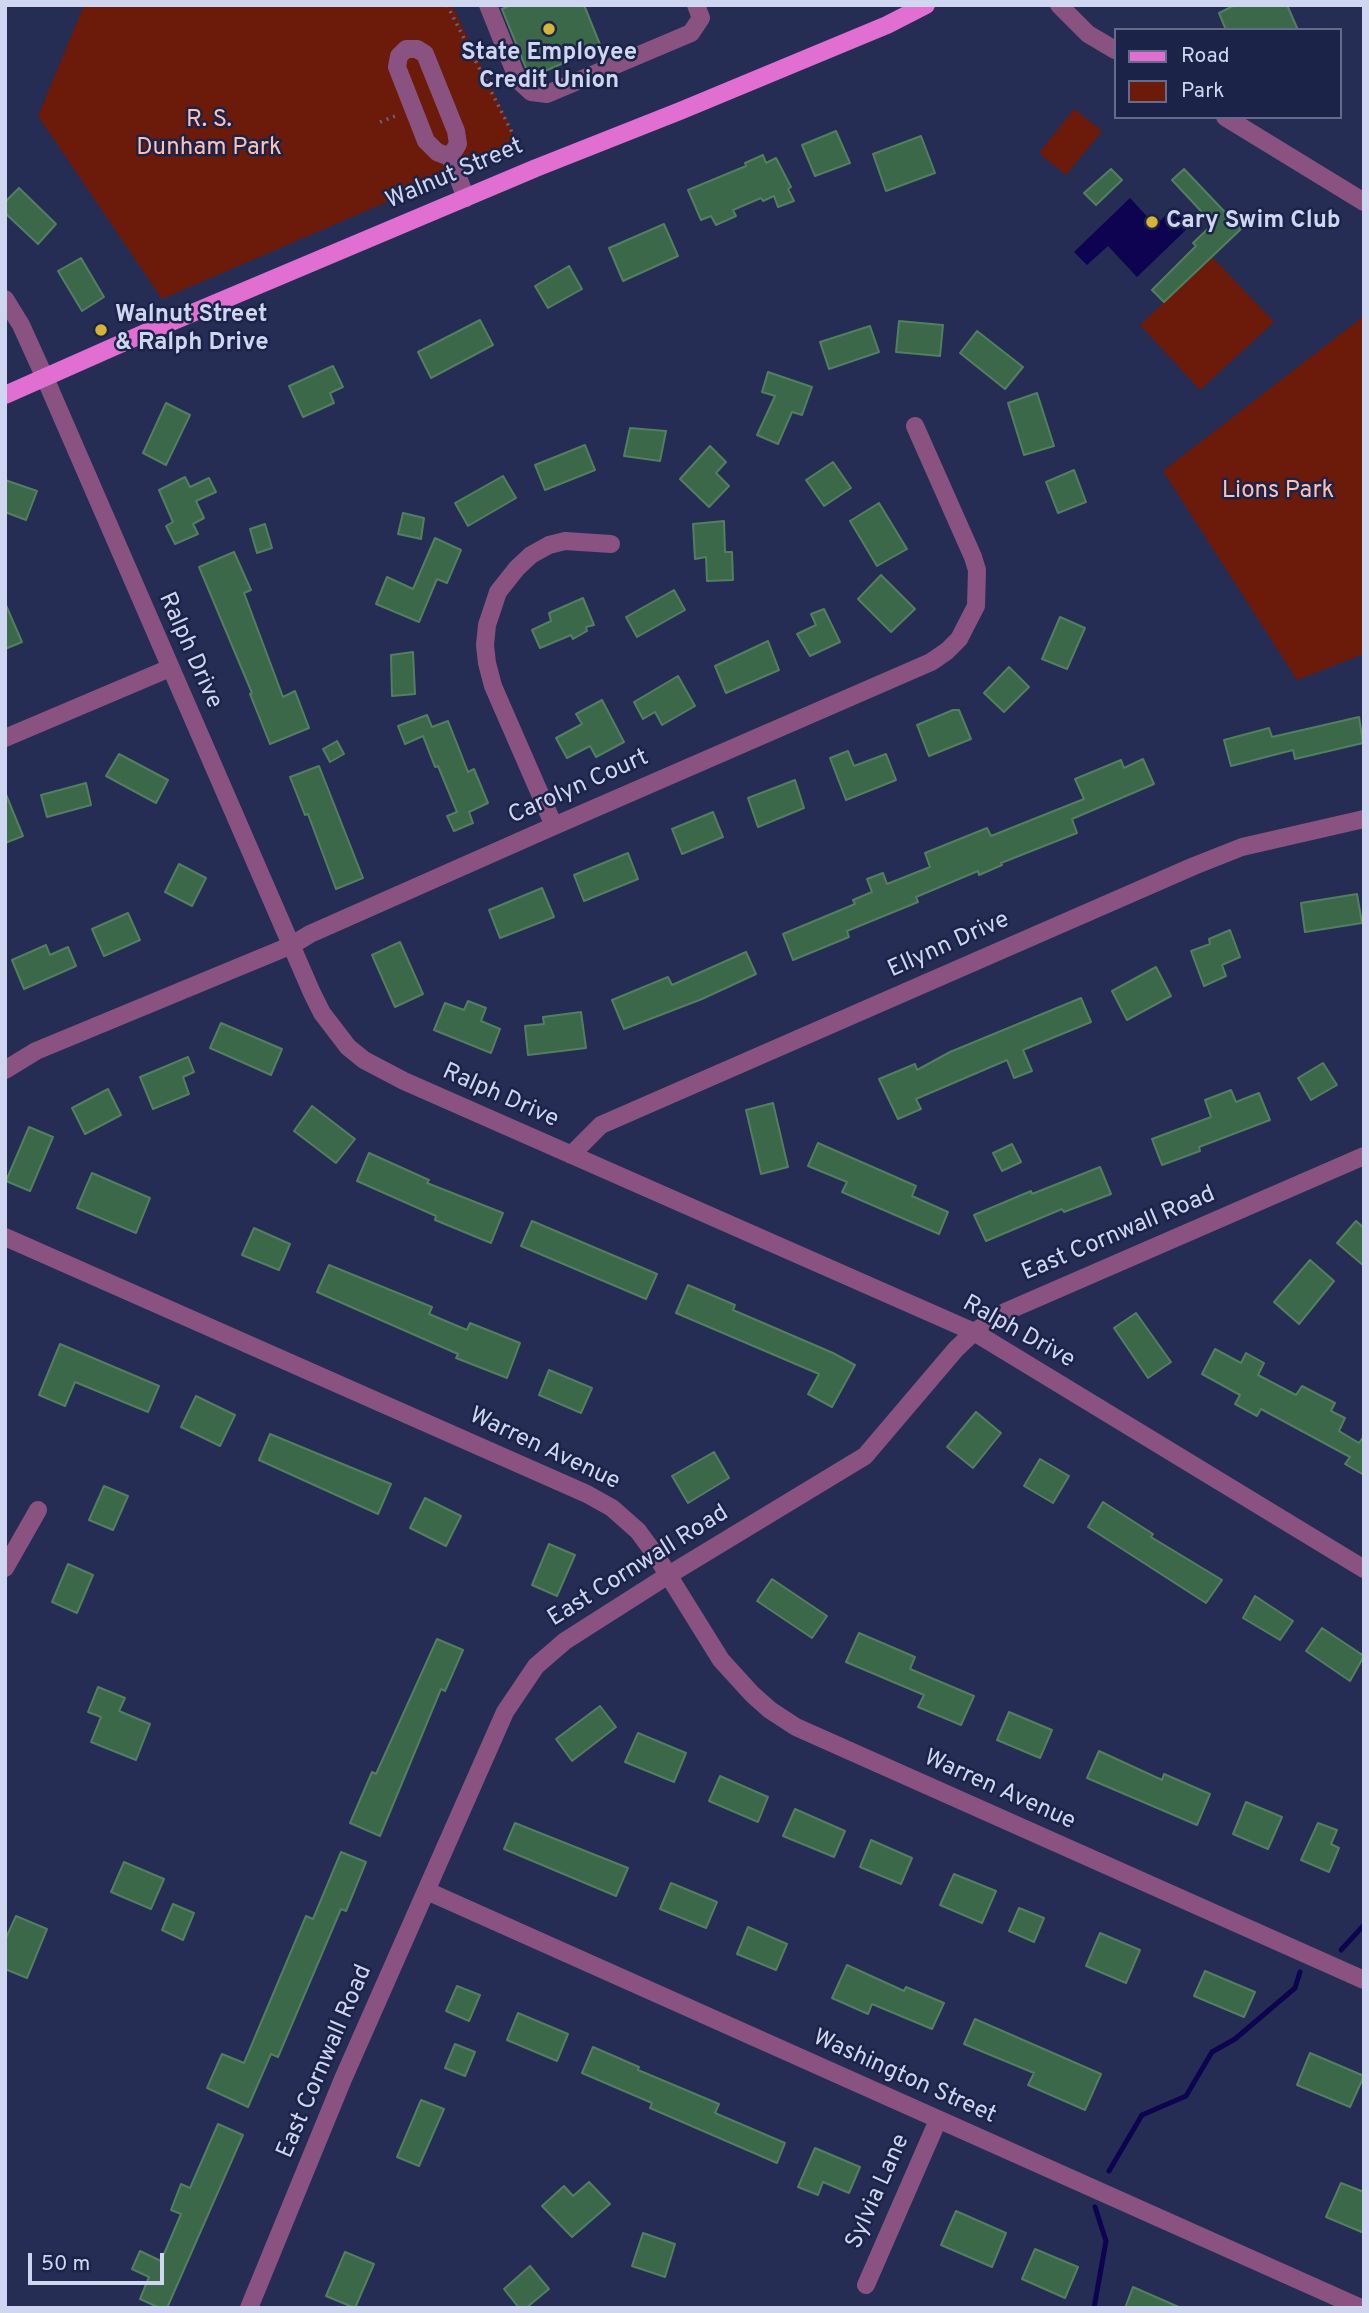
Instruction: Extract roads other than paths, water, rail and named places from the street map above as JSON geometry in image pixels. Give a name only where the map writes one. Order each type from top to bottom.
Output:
[{"type":"main road","name":"Walnut Street","points":[[5,395],[145,332],[874,31],[926,5]]},
{"type":"street","points":[[488,5],[517,80],[531,92],[547,94],[691,33],[701,18],[696,5]]},
{"type":"street","points":[[1059,5],[1088,34],[1114,49]]},
{"type":"street","points":[[450,158],[458,144],[457,131],[425,54],[418,49],[406,49],[399,56],[397,67],[421,130],[426,141],[437,152],[450,158],[466,198]]},
{"type":"street","points":[[1228,119],[1364,202]]},
{"type":"street","name":"Ralph Drive","points":[[5,299],[21,325],[45,378],[322,1013],[348,1046],[364,1060],[404,1081],[974,1332],[1364,1569]]},
{"type":"street","name":"Carolyn Court","points":[[5,1070],[36,1051],[292,944],[554,826],[931,662],[959,639],[976,606],[976,570],[973,557],[915,426]]},
{"type":"street","points":[[554,826],[493,686],[486,663],[487,625],[499,592],[531,555],[565,541],[611,544]]},
{"type":"street","points":[[5,738],[170,668]]},
{"type":"street","name":"Ellynn Drive","points":[[570,1155],[601,1125],[1194,866],[1242,847],[1364,819]]},
{"type":"street","name":"East Cornwall Road","points":[[249,2308],[344,2079],[505,1712],[536,1666],[565,1640],[865,1456],[956,1349],[974,1332],[1005,1312],[1364,1156]]},
{"type":"street","name":"Warren Avenue","points":[[5,1237],[587,1494],[626,1518],[657,1557],[708,1640],[735,1677],[770,1710],[796,1727],[1364,1979]]},
{"type":"street","points":[[5,1567],[38,1510]]},
{"type":"street","name":"Washington Street","points":[[427,1891],[1361,2308]]},
{"type":"street","name":"Sylvia Lane","points":[[866,2285],[938,2120]]},
{"type":"waterway","points":[[1341,1950],[1364,1925]]},
{"type":"waterway","points":[[1109,2171],[1142,2115],[1186,2096],[1212,2052],[1235,2039],[1295,1988],[1300,1972]]},
{"type":"waterway","points":[[1094,2308],[1106,2241],[1095,2207]]},
{"type":"place","name":"State Employee Credit Union","points":[[549,29]]},
{"type":"place","name":"Cary Swim Club","points":[[1152,222]]},
{"type":"place","name":"Walnut Street & Ralph Drive","points":[[101,330]]},
{"type":"park label","name":"R. S. Dunham Park","points":[[209,135]]},
{"type":"park label","name":"Lions Park","points":[[1278,492]]}]
